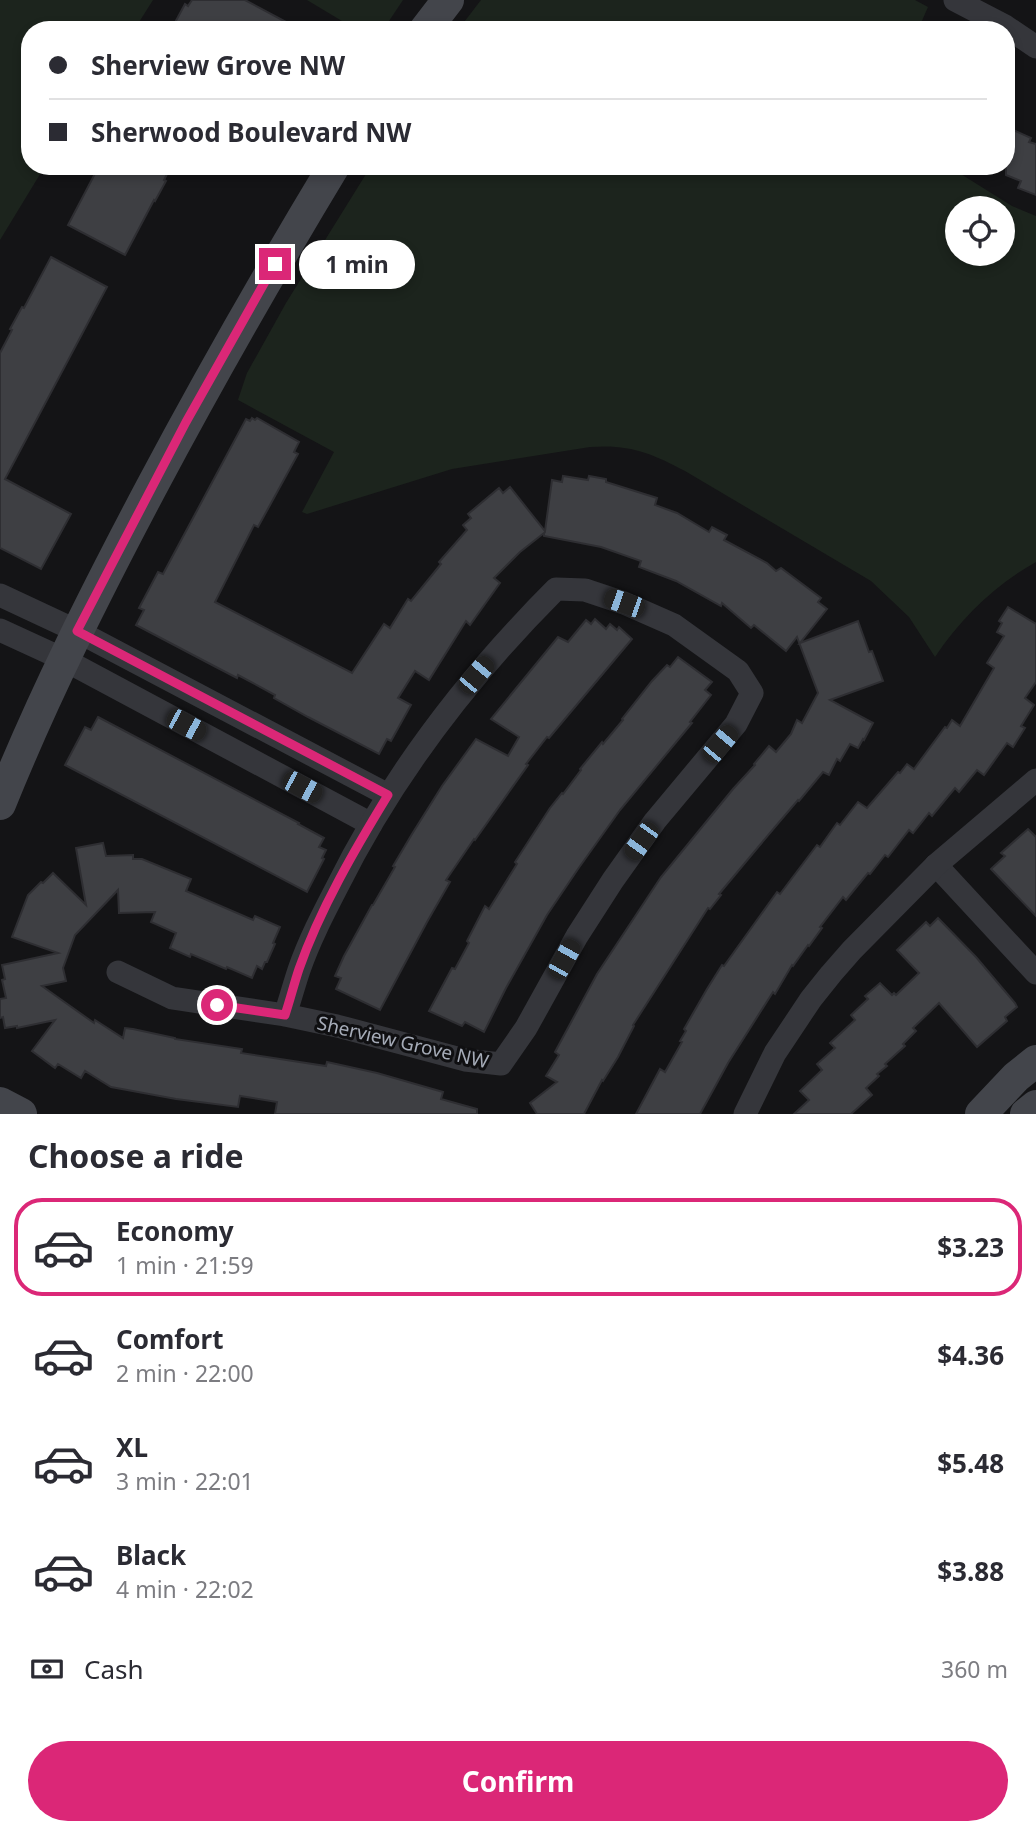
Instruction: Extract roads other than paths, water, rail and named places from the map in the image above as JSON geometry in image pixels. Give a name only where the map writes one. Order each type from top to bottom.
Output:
[{"type":"street","points":[[432,21],[448,0]]},
{"type":"street","points":[[955,0],[995,21]]},
{"type":"street","points":[[1015,33],[1036,47]]},
{"type":"street","points":[[0,804],[63,659],[127,533],[215,369],[329,175]]},
{"type":"street","name":"Sherview Grove NW","points":[[118,972],[172,998],[285,1015],[464,1060],[501,1064],[526,1028],[577,936],[613,880],[655,821],[736,724],[752,693],[738,671],[674,625],[624,603],[585,590],[555,589],[503,644],[453,704],[388,795],[321,918],[300,967],[285,1015]]},
{"type":"street","points":[[0,595],[77,631],[388,795]]},
{"type":"street","points":[[0,630],[63,659],[371,824]]},
{"type":"street","points":[[745,1114],[775,1053],[811,999],[852,950],[936,865],[1036,780]]},
{"type":"street","points":[[936,865],[1036,974]]},
{"type":"street","points":[[981,1114],[1016,1077],[1036,1061]]},
{"type":"street","points":[[0,1103],[21,1114]]},
{"type":"street","points":[[1026,1114],[1036,1106]]}]
